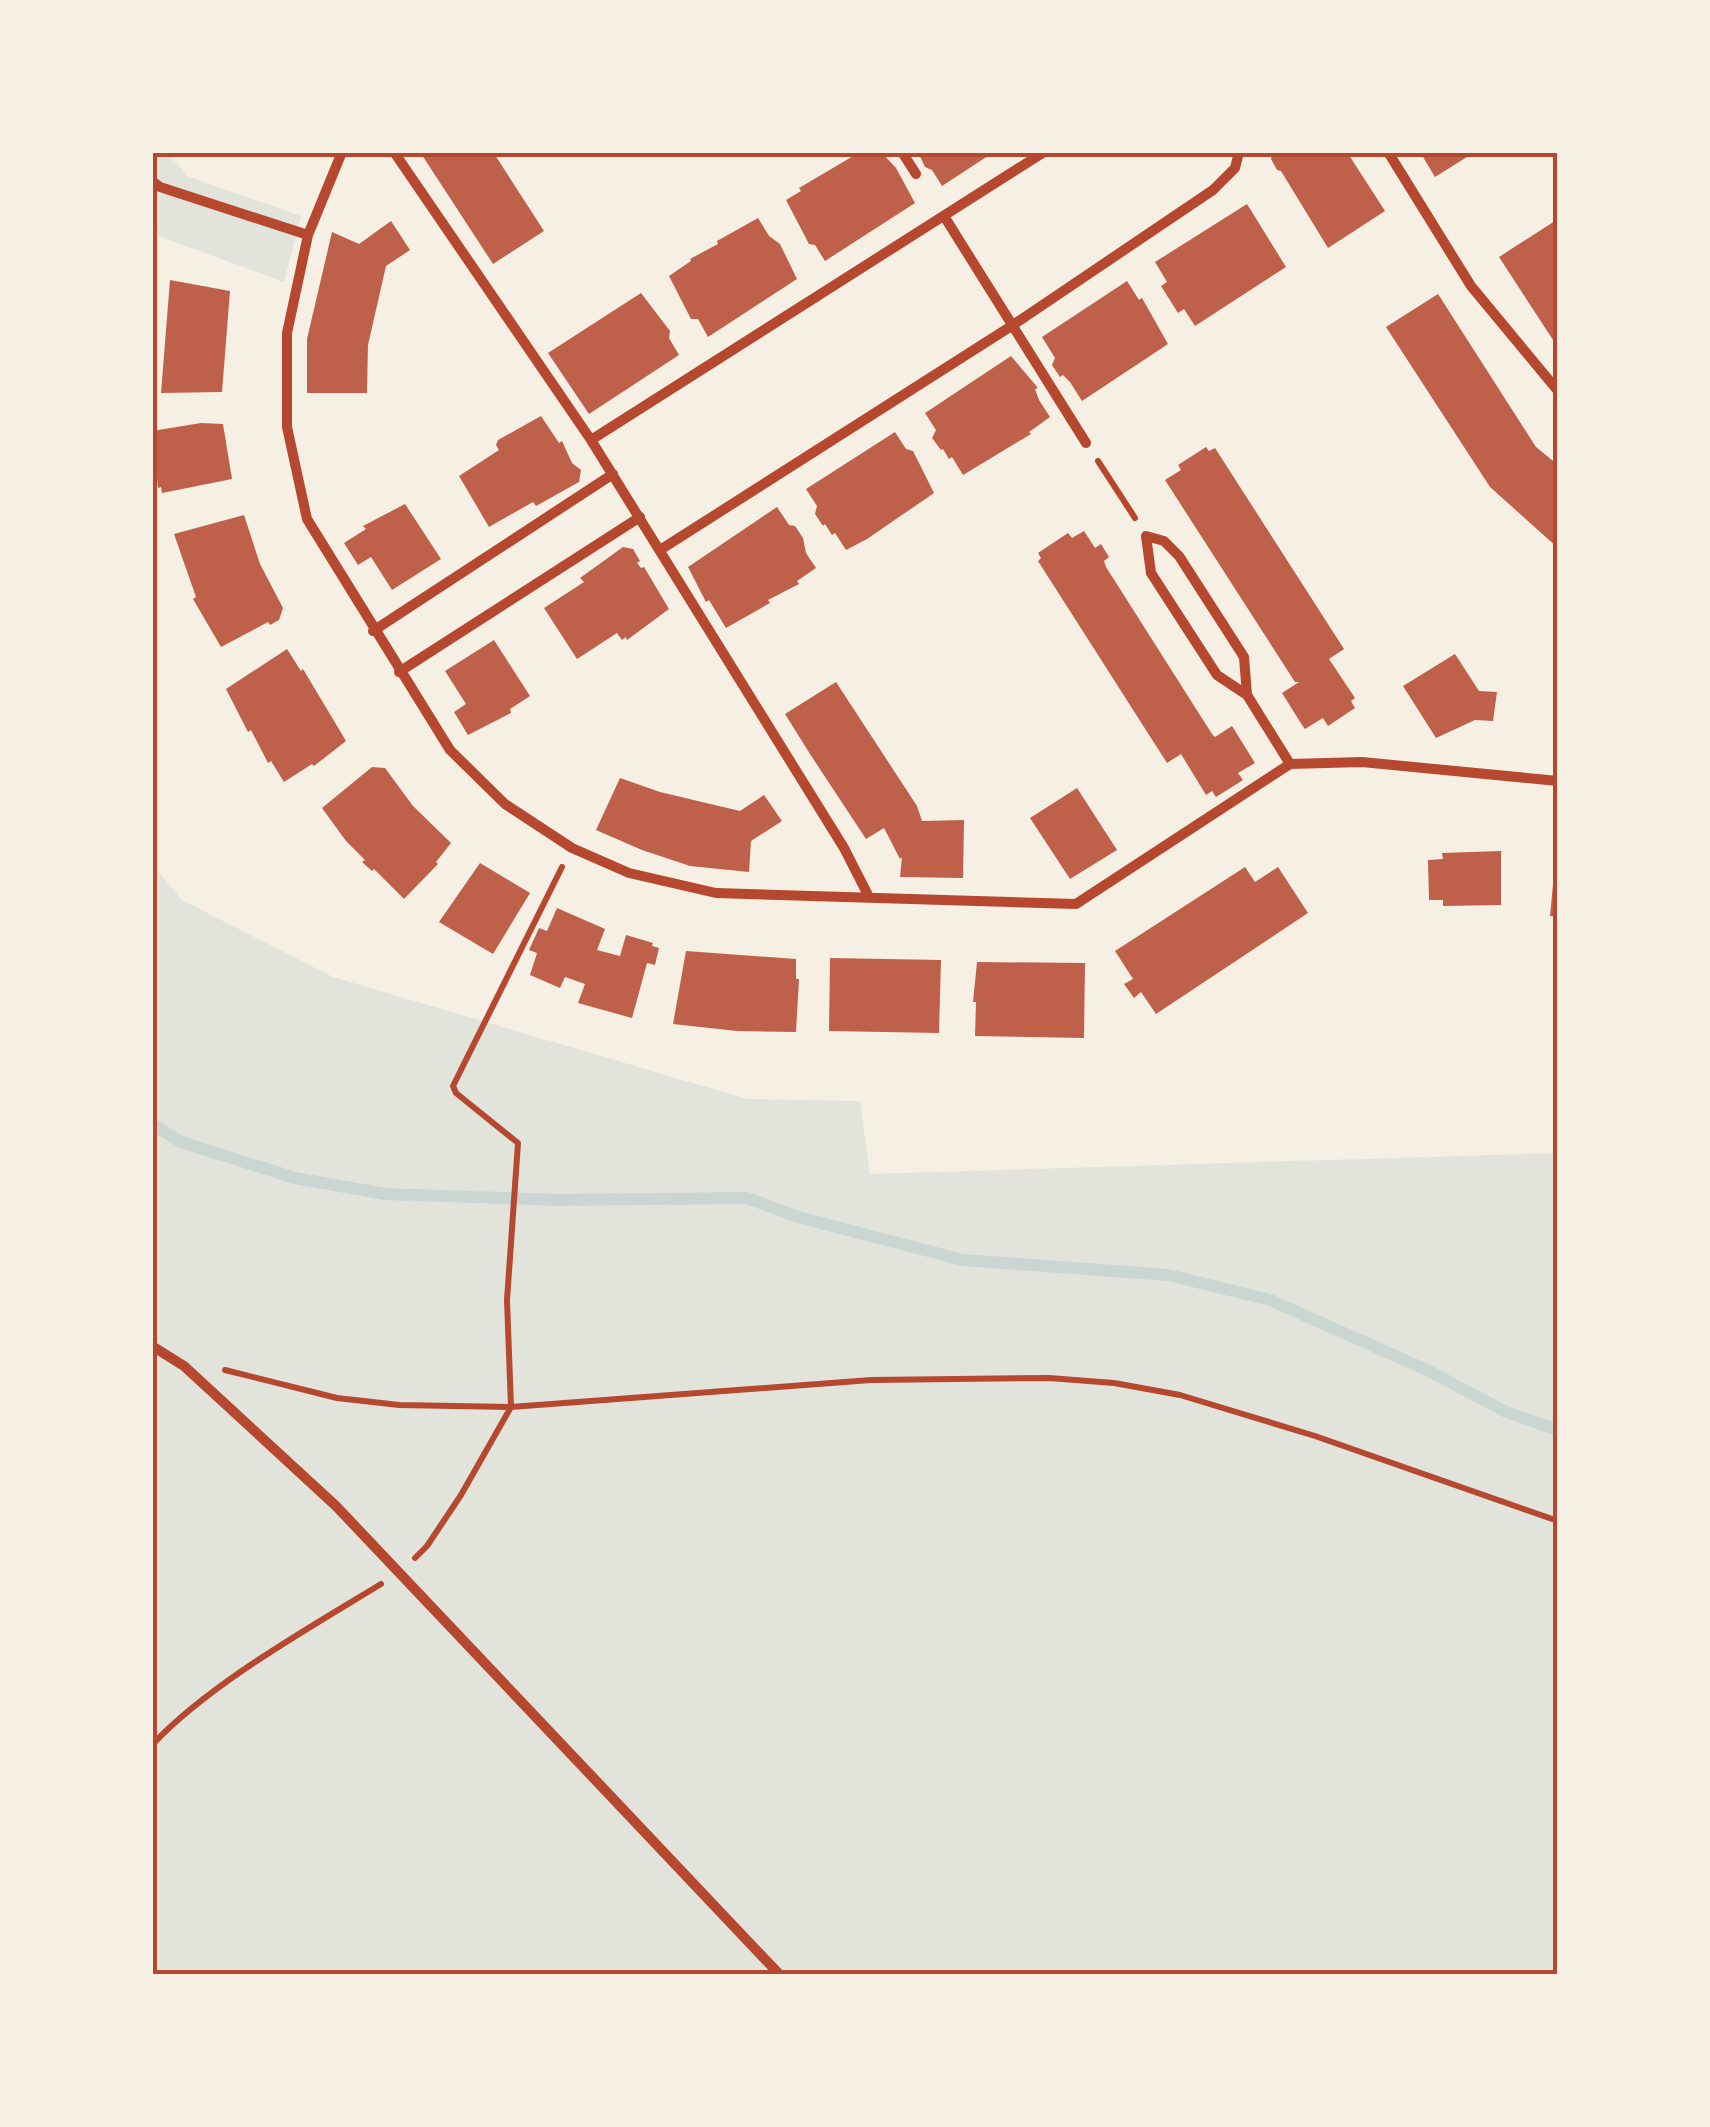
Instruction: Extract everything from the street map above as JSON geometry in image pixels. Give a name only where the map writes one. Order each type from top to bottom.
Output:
[{"type":"street","points":[[342,152],[308,235],[286,333],[287,427],[307,520],[450,750],[505,804],[572,848],[629,873],[716,893],[1076,904],[1290,764],[1362,762],[1558,781]]},
{"type":"street","points":[[394,152],[613,474],[844,848],[869,897]]},
{"type":"street","points":[[902,152],[916,174]]},
{"type":"street","points":[[591,440],[1044,152]]},
{"type":"street","points":[[660,550],[1013,325],[1213,190],[1235,168],[1239,152]]},
{"type":"street","points":[[1388,152],[1471,286],[1558,392]]},
{"type":"street","points":[[152,181],[232,212],[308,235]]},
{"type":"street","points":[[944,216],[1086,443]]},
{"type":"street","points":[[374,631],[613,474]]},
{"type":"street","points":[[399,672],[640,517]]},
{"type":"street","points":[[1247,695],[1244,657],[1179,556],[1164,541],[1146,536],[1151,573],[1217,676],[1247,695],[1290,764]]},
{"type":"street","points":[[152,1346],[184,1366],[310,1481],[779,1974]]},
{"type":"path","points":[[1086,443],[1146,536]]},
{"type":"path","points":[[152,1745],[249,1667],[398,1574],[428,1546],[511,1407],[507,1300],[518,1143],[456,1093],[453,1086],[572,848]]},
{"type":"path","points":[[184,1366],[226,1370],[337,1398],[399,1405],[511,1407],[871,1380],[1049,1378],[1114,1383],[1180,1396],[1315,1436],[1558,1521]]},
{"type":"shaded area","points":[[152,153],[168,153],[187,176],[301,216],[284,282],[153,234]]},
{"type":"shaded area","points":[[152,864],[182,900],[333,977],[747,1099],[860,1101],[870,1174],[1557,1153],[1557,1974],[153,1974]]},
{"type":"building","points":[[420,152],[493,152],[544,231],[493,264]]},
{"type":"building","points":[[860,152],[881,152],[896,168],[915,203],[825,261],[815,245],[809,244],[786,200]]},
{"type":"building","points":[[918,152],[994,152],[942,186]]},
{"type":"building","points":[[1273,152],[1347,152],[1385,211],[1328,248],[1277,170],[1271,159]]},
{"type":"building","points":[[1420,152],[1475,152],[1435,177]]},
{"type":"building","points":[[1247,204],[1286,267],[1195,326],[1184,309],[1178,313],[1161,286],[1167,282],[1155,262]]},
{"type":"building","points":[[758,218],[769,236],[780,244],[797,279],[708,337],[698,319],[691,319],[669,276],[718,244],[717,241]]},
{"type":"building","points":[[1558,219],[1558,337],[1553,340],[1499,257]]},
{"type":"building","points":[[391,221],[410,250],[386,266],[368,345],[367,393],[307,393],[307,339],[332,232],[359,244]]},
{"type":"building","points":[[170,280],[230,291],[222,392],[161,393]]},
{"type":"building","points":[[1127,281],[1139,300],[1142,298],[1168,344],[1082,401],[1052,365],[1055,358],[1042,337]]},
{"type":"building","points":[[641,293],[670,331],[669,338],[679,355],[589,414],[548,353]]},
{"type":"building","points":[[1438,294],[1536,447],[1558,465],[1558,548],[1490,487],[1386,327]]},
{"type":"building","points":[[1011,356],[1038,388],[1035,389],[1039,400],[1050,417],[1031,434],[963,475],[952,457],[949,459],[932,438],[936,430],[925,413]]},
{"type":"building","points":[[541,416],[559,443],[562,441],[572,463],[581,470],[579,482],[489,527],[459,476],[499,450],[498,440]]},
{"type":"building","points":[[201,423],[223,424],[232,479],[162,493],[158,488],[152,431]]},
{"type":"building","points":[[895,432],[906,449],[913,451],[934,493],[846,550],[815,514],[817,506],[806,489]]},
{"type":"building","points":[[1206,447],[1209,451],[1215,448],[1344,649],[1329,659],[1355,698],[1351,701],[1355,708],[1328,726],[1323,718],[1305,729],[1302,725],[1282,693],[1299,682],[1295,682],[1165,480],[1181,470],[1178,465]]},
{"type":"building","points":[[405,504],[441,559],[392,590],[371,557],[358,565],[344,543],[366,529],[363,526]]},
{"type":"building","points":[[777,507],[803,538],[806,553],[816,568],[797,581],[799,584],[726,628],[709,600],[706,602],[688,567]]},
{"type":"building","points":[[244,515],[260,564],[283,608],[279,620],[221,647],[193,599],[196,597],[174,534]]},
{"type":"building","points":[[1084,531],[1095,548],[1101,544],[1109,557],[1104,561],[1106,567],[1212,734],[1215,737],[1232,726],[1255,763],[1238,773],[1243,780],[1216,797],[1212,791],[1206,795],[1181,754],[1167,763],[1038,561],[1038,553],[1068,533],[1072,538]]},
{"type":"building","points":[[623,547],[633,549],[640,561],[637,563],[644,567],[669,609],[627,640],[617,633],[577,659],[544,608],[584,582],[580,578]]},
{"type":"building","points":[[494,640],[530,696],[510,709],[511,713],[468,735],[454,712],[466,704],[445,671]]},
{"type":"building","points":[[287,649],[346,741],[314,766],[284,782],[271,761],[268,763],[251,730],[248,732],[226,689]]},
{"type":"building","points":[[1455,654],[1479,691],[1497,692],[1493,721],[1475,720],[1436,738],[1403,686]]},
{"type":"building","points":[[836,682],[917,806],[922,821],[964,820],[963,878],[900,877],[902,857],[884,828],[866,839],[810,754],[785,714]]},
{"type":"building","points":[[372,767],[385,768],[413,806],[451,843],[438,864],[404,899],[362,862],[365,860],[322,808]]},
{"type":"building","points":[[620,778],[740,811],[764,795],[782,821],[751,841],[749,872],[690,866],[596,830]]},
{"type":"building","points":[[1077,788],[1117,850],[1070,879],[1030,818]]},
{"type":"building","points":[[1501,851],[1501,905],[1443,906],[1443,900],[1429,900],[1428,860],[1443,859],[1442,853]]},
{"type":"building","points":[[480,863],[530,893],[493,954],[439,922]]},
{"type":"building","points":[[1558,863],[1558,917],[1550,916]]},
{"type":"building","points":[[1245,867],[1255,882],[1278,867],[1308,913],[1156,1014],[1141,992],[1134,998],[1124,984],[1133,979],[1115,951]]},
{"type":"building","points":[[557,908],[605,929],[597,950],[620,956],[626,935],[659,948],[655,965],[647,963],[632,1018],[578,1003],[585,984],[565,977],[560,988],[530,975],[537,953],[529,950],[539,928],[547,931]]},
{"type":"building","points":[[686,951],[796,959],[796,1032],[673,1024]]},
{"type":"building","points":[[830,958],[941,960],[939,1033],[829,1031]]},
{"type":"building","points":[[977,962],[1085,963],[1084,1038],[975,1036]]},
{"type":"waterway","points":[[152,1124],[181,1142],[295,1178],[385,1194],[557,1200],[747,1198],[798,1217],[963,1260],[1168,1275],[1270,1300],[1427,1370],[1506,1412],[1558,1430]]}]
